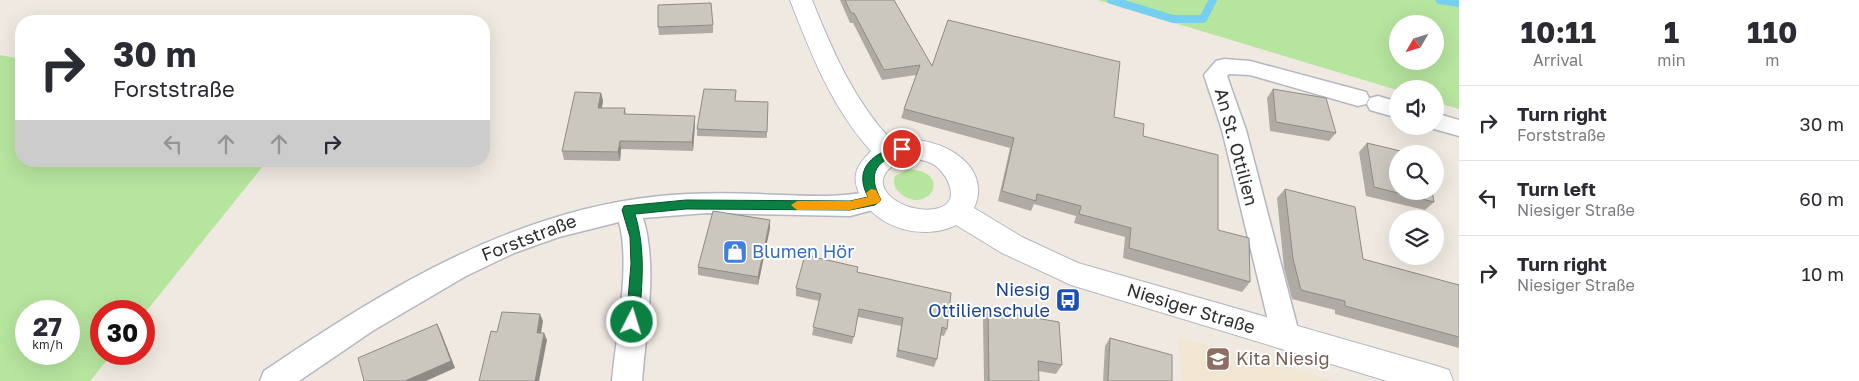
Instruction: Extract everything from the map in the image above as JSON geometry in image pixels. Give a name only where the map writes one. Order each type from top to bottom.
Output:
[{"type":"main road","points":[[802,0],[835,82],[857,118],[888,153]]},
{"type":"main road","points":[[902,149],[931,152],[944,158],[955,167],[963,178],[966,190],[964,201],[957,211],[946,218],[932,222],[916,222],[893,214],[875,200],[869,189],[868,178],[871,168],[878,159],[888,153],[902,149]]},
{"type":"main road","name":"Niesiger Straße","points":[[957,211],[982,229],[1019,250],[1071,273],[1437,381]]},
{"type":"street","name":"An St. Ottilien","points":[[1286,337],[1234,130],[1215,75],[1224,66],[1250,68],[1378,104]]},
{"type":"street","points":[[1444,124],[1459,128]]},
{"type":"street","name":"Forststraße","points":[[275,381],[388,304],[465,264],[547,228],[588,216],[686,204],[850,206],[875,200]]},
{"type":"street","points":[[627,381],[637,264],[636,237],[628,210]]},
{"type":"shaded area","name":"Kita Niesig","points":[[1178,337],[1336,381],[1182,381]]},
{"type":"green space","points":[[1098,0],[1459,0],[1459,109],[1444,105],[1444,80],[1389,80],[1389,88]]},
{"type":"green space","points":[[0,55],[15,58],[15,167],[262,167],[155,300],[90,300],[90,365],[103,365],[90,381],[0,381]]},
{"type":"green space","points":[[908,169],[923,172],[931,177],[934,184],[932,191],[927,197],[919,200],[910,199],[896,189],[894,183],[895,176]]},
{"type":"building","points":[[845,0],[894,0],[932,66],[948,20],[1120,62],[1114,117],[1144,124],[1143,136],[1218,155],[1218,230],[1249,238],[1250,282],[1129,248],[1131,228],[1079,214],[1081,206],[1037,194],[1036,201],[1002,191],[1014,138],[904,109],[920,65],[884,70],[854,13],[851,13]]},
{"type":"building","points":[[711,3],[713,25],[658,27],[658,5]]},
{"type":"building","points":[[704,89],[736,90],[735,101],[768,102],[767,132],[697,129]]},
{"type":"building","points":[[1273,89],[1326,98],[1336,133],[1276,122]]},
{"type":"building","points":[[575,92],[601,93],[598,108],[625,108],[624,114],[695,116],[692,142],[620,141],[618,152],[562,151]]},
{"type":"building","points":[[1367,143],[1389,148],[1389,191],[1374,187]]},
{"type":"building","points":[[1285,189],[1355,207],[1363,259],[1459,285],[1459,337],[1345,306],[1345,301],[1301,290],[1293,259]]},
{"type":"building","name":"Blumen Hör","points":[[713,211],[770,220],[758,277],[698,267]]},
{"type":"building","points":[[805,255],[858,267],[857,272],[951,293],[947,329],[942,327],[937,359],[898,350],[903,318],[859,309],[854,337],[813,327],[821,294],[796,288]]},
{"type":"building","points":[[988,310],[1059,322],[1062,365],[1038,361],[1039,381],[989,381]]},
{"type":"building","points":[[502,312],[540,314],[537,333],[544,333],[535,381],[479,381],[491,331],[497,332]]},
{"type":"building","points":[[437,324],[451,361],[405,381],[364,381],[358,358]]},
{"type":"building","points":[[1110,338],[1172,355],[1172,381],[1108,381]]},
{"type":"waterway","points":[[1111,0],[1173,19],[1203,19],[1213,0]]},
{"type":"waterway","points":[[1440,0],[1459,3]]},
{"type":"slow traffic","points":[[797,205],[850,206],[875,200],[871,193]]},
{"type":"place","name":"Blumen Hör","points":[[735,252]]},
{"type":"place","name":"Niesig Ottilienschule","points":[[1068,300]]},
{"type":"place","name":"Kita Niesig","points":[[1218,359]]},
{"type":"route","points":[[632,322],[637,264],[636,237],[628,210],[686,204],[850,206],[875,200],[869,189],[868,178],[871,168],[878,159],[888,153],[902,149]]}]
